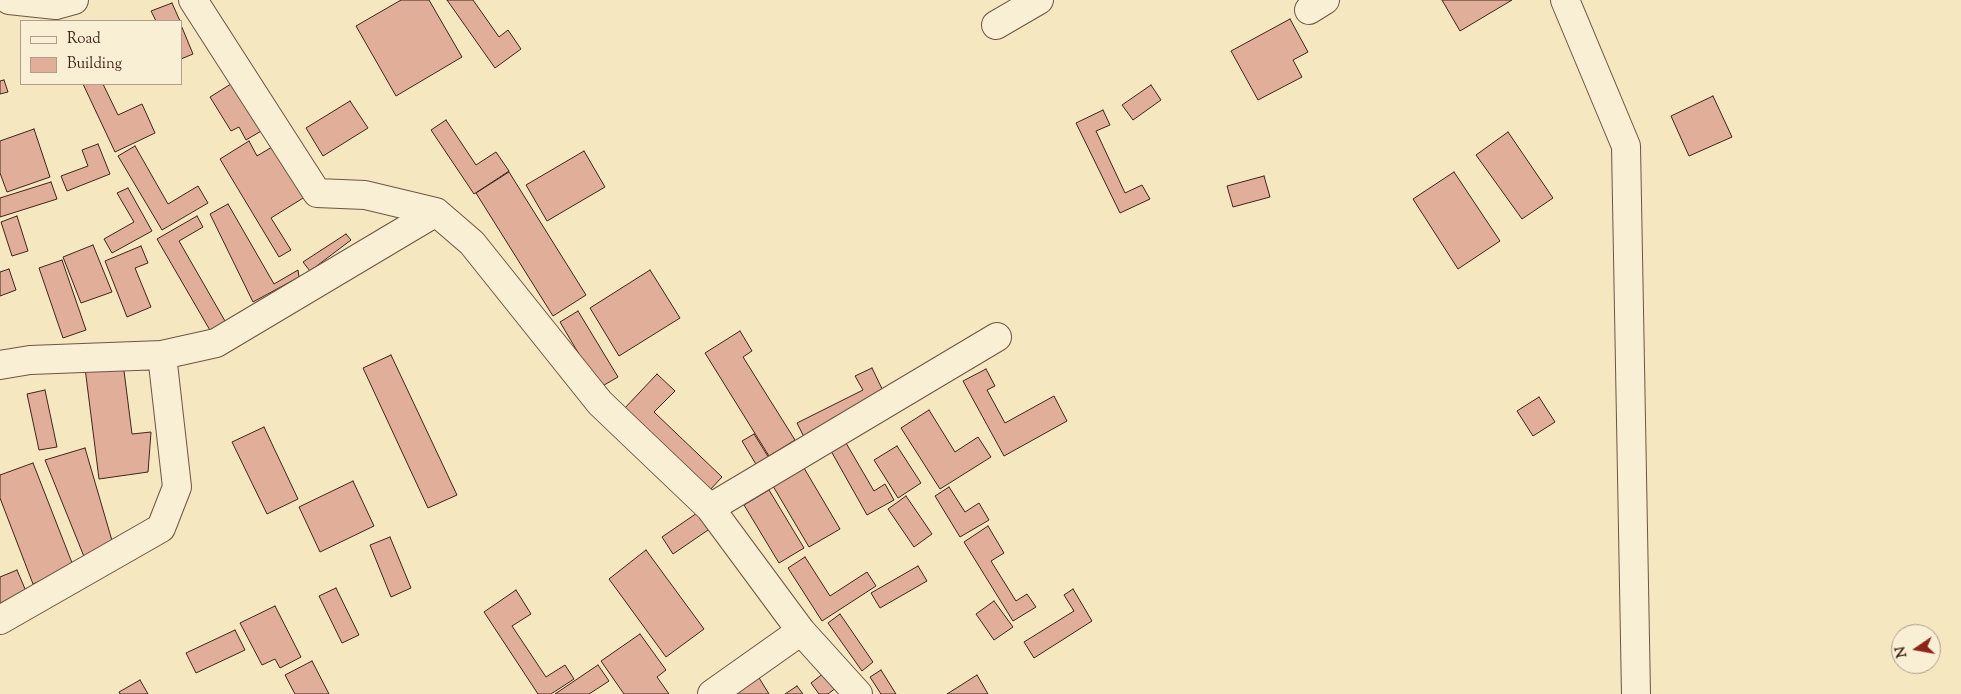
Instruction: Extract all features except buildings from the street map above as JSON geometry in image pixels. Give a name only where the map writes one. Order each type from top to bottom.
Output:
[{"type":"street","points":[[9,0],[56,5],[74,0]]},
{"type":"street","points":[[193,0],[317,193],[365,196],[436,212],[472,243],[600,403],[710,508],[801,631],[858,694]]},
{"type":"street","points":[[996,25],[1039,0]]},
{"type":"street","points":[[1565,0],[1626,146],[1636,694]]},
{"type":"street","points":[[0,366],[30,360],[162,355],[216,343],[436,212]]},
{"type":"street","points":[[710,508],[996,336]]},
{"type":"street","points":[[0,620],[161,528],[177,487],[162,355]]},
{"type":"street","points":[[712,694],[801,631]]}]
